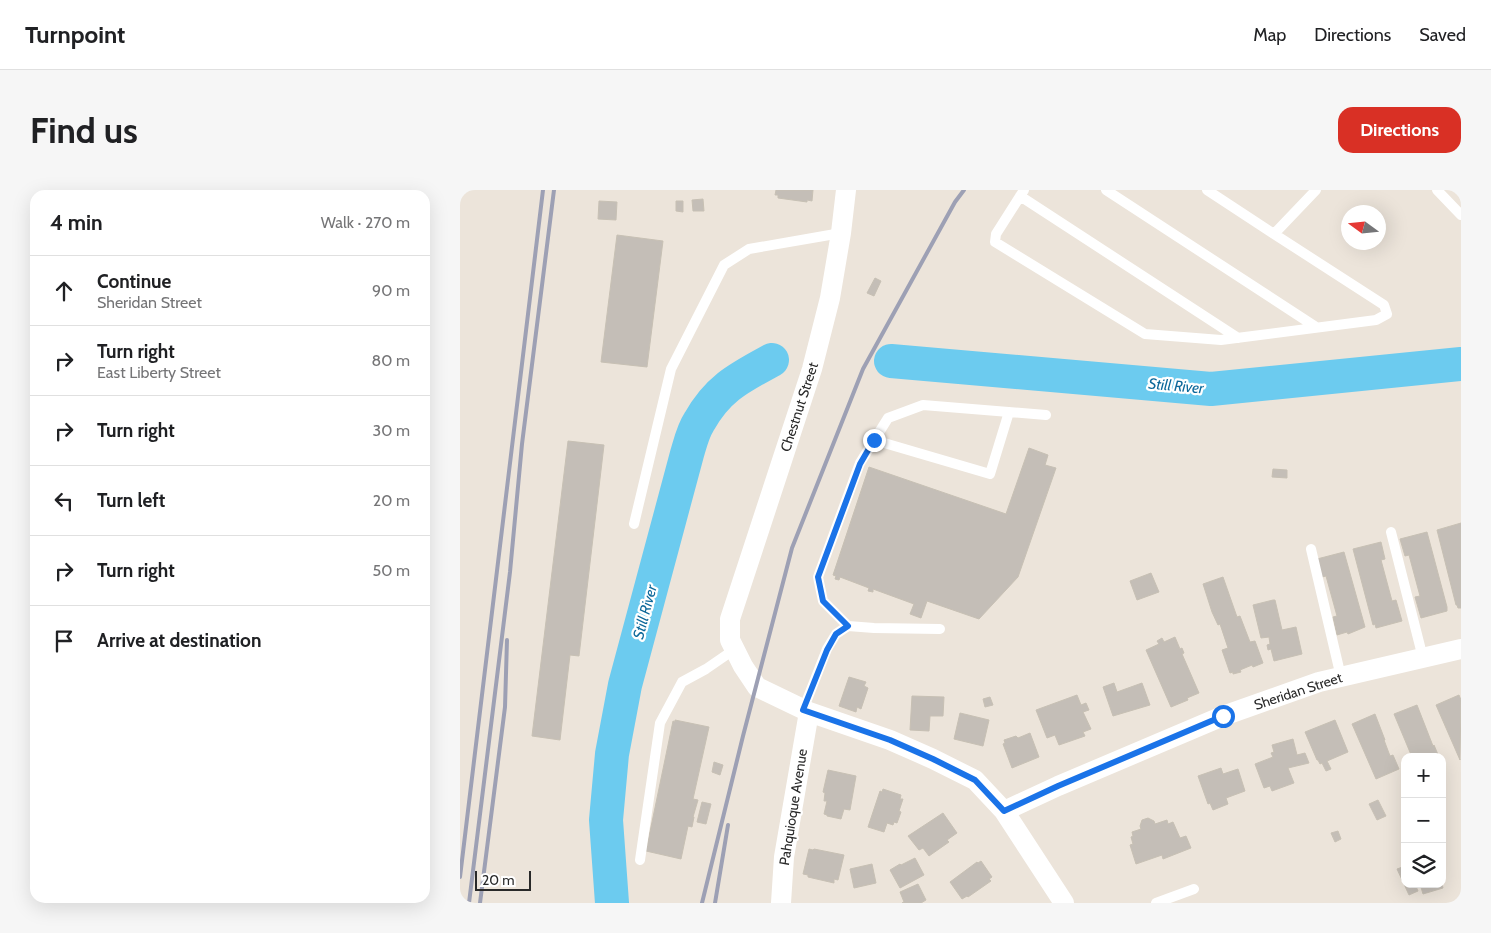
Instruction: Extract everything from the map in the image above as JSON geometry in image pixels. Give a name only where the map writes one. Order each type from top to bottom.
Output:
[{"type":"street","name":"Chestnut Street","points":[[735,649],[730,640],[730,619],[812,369],[830,298],[846,190]]},
{"type":"street","points":[[735,649],[743,666],[757,687],[806,711],[890,740],[975,780],[1004,811],[1064,903]]},
{"type":"street","name":"Sheridan Street","points":[[1004,811],[1223,716],[1319,682],[1461,649]]},
{"type":"street","name":"Pahquioque Avenue","points":[[781,903],[784,857],[806,711]]},
{"type":"lane","points":[[1106,190],[1316,328]]},
{"type":"lane","points":[[1207,190],[1384,305],[1387,314],[1376,320],[1316,328],[1238,338],[1221,340],[1145,334],[995,242],[996,234],[1022,193],[1238,338]]},
{"type":"lane","points":[[1274,234],[1316,190]]},
{"type":"lane","points":[[1437,190],[1461,215]]},
{"type":"lane","points":[[634,524],[671,368],[724,265],[749,249],[841,233]]},
{"type":"lane","points":[[848,626],[823,601],[818,577],[860,464],[888,418],[923,405],[1046,415]]},
{"type":"lane","points":[[874,440],[990,474],[1009,412]]},
{"type":"lane","points":[[1391,532],[1423,658]]},
{"type":"lane","points":[[1311,549],[1341,677]]},
{"type":"lane","points":[[806,711],[827,650],[836,634],[848,626],[940,629]]},
{"type":"lane","points":[[640,860],[660,723],[682,682],[706,669],[735,649]]},
{"type":"lane","points":[[1156,903],[1194,889]]},
{"type":"building","points":[[776,190],[813,190],[812,201],[778,198],[778,195],[775,195]]},
{"type":"building","points":[[703,199],[704,211],[693,211],[692,200]]},
{"type":"building","points":[[599,201],[617,202],[616,220],[598,219]]},
{"type":"building","points":[[676,201],[683,201],[683,212],[676,211]]},
{"type":"building","points":[[617,235],[663,241],[647,367],[601,362]]},
{"type":"building","points":[[875,278],[881,281],[874,296],[867,293]]},
{"type":"building","points":[[568,441],[604,445],[579,656],[570,655],[560,740],[532,736]]},
{"type":"building","points":[[1029,448],[1048,455],[1045,465],[1056,468],[1018,577],[979,619],[927,601],[921,618],[910,614],[914,604],[873,589],[873,592],[868,591],[869,588],[840,577],[839,580],[835,579],[836,576],[833,575],[869,467],[1006,514]]},
{"type":"building","points":[[1273,469],[1287,470],[1287,478],[1272,477]]},
{"type":"building","points":[[1461,523],[1461,608],[1458,608],[1437,530]]},
{"type":"building","points":[[1427,532],[1447,611],[1421,618],[1415,597],[1420,596],[1409,555],[1405,556],[1400,539]]},
{"type":"building","points":[[1381,542],[1385,559],[1381,560],[1392,601],[1396,600],[1402,621],[1376,628],[1375,624],[1373,625],[1353,549]]},
{"type":"building","points":[[1344,552],[1365,627],[1348,634],[1347,632],[1337,635],[1333,617],[1337,616],[1326,576],[1322,577],[1317,559]]},
{"type":"building","points":[[1151,573],[1159,592],[1137,600],[1130,581]]},
{"type":"building","points":[[1223,577],[1237,617],[1240,616],[1250,642],[1255,641],[1263,663],[1253,667],[1252,665],[1240,670],[1241,672],[1233,674],[1233,672],[1230,673],[1222,650],[1228,648],[1220,624],[1218,625],[1212,612],[1203,584]]},
{"type":"building","points":[[1275,600],[1282,630],[1296,627],[1302,654],[1274,661],[1271,649],[1268,650],[1267,645],[1270,644],[1269,637],[1261,638],[1253,605]]},
{"type":"building","points":[[1175,637],[1180,649],[1182,648],[1184,653],[1182,654],[1199,693],[1171,707],[1146,650],[1159,644],[1157,641],[1162,638],[1164,642]]},
{"type":"building","points":[[849,677],[866,682],[864,686],[868,688],[861,709],[857,707],[856,712],[839,706]]},
{"type":"building","points":[[1114,683],[1117,692],[1142,683],[1150,705],[1113,716],[1103,687]]},
{"type":"building","points":[[1077,695],[1081,705],[1086,703],[1089,710],[1083,712],[1091,729],[1083,732],[1085,736],[1059,745],[1055,735],[1047,738],[1036,710]]},
{"type":"building","points":[[1459,695],[1461,700],[1460,760],[1436,705]]},
{"type":"building","points":[[912,696],[944,697],[943,716],[930,716],[929,731],[910,730]]},
{"type":"building","points":[[990,697],[993,705],[985,707],[983,699]]},
{"type":"building","points":[[1417,705],[1437,753],[1410,753],[1394,714]]},
{"type":"building","points":[[960,713],[989,720],[983,746],[954,739]]},
{"type":"building","points":[[1375,714],[1390,756],[1393,755],[1399,769],[1376,779],[1352,724]]},
{"type":"building","points":[[675,720],[709,727],[693,799],[698,800],[692,827],[688,826],[681,859],[646,851],[673,721],[675,722]]},
{"type":"building","points":[[1335,720],[1348,752],[1327,761],[1331,769],[1326,771],[1322,763],[1320,764],[1317,760],[1305,732]]},
{"type":"building","points":[[1030,733],[1039,757],[1012,768],[1003,744],[1005,743],[1004,740],[1016,736],[1018,738]]},
{"type":"building","points":[[1293,739],[1297,755],[1305,753],[1309,763],[1288,768],[1294,783],[1272,791],[1270,786],[1264,788],[1255,764],[1273,757],[1271,753],[1274,752],[1272,745]]},
{"type":"building","points":[[714,762],[723,765],[720,775],[712,772]]},
{"type":"building","points":[[1221,768],[1223,774],[1238,769],[1245,791],[1226,798],[1228,804],[1213,810],[1210,803],[1208,804],[1198,776]]},
{"type":"building","points":[[828,770],[856,776],[850,810],[844,809],[841,819],[824,814],[827,801],[824,801],[825,793],[823,792]]},
{"type":"building","points":[[883,789],[901,795],[900,799],[903,799],[897,823],[894,822],[893,825],[887,823],[884,832],[868,827],[880,791],[882,792]]},
{"type":"building","points":[[1378,800],[1386,816],[1377,820],[1369,804]]},
{"type":"building","points":[[702,802],[711,804],[706,824],[697,822]]},
{"type":"building","points":[[943,813],[957,833],[947,840],[949,842],[929,856],[923,848],[919,850],[908,836]]},
{"type":"building","points":[[1148,818],[1154,821],[1155,824],[1167,820],[1168,824],[1173,822],[1180,838],[1186,836],[1191,848],[1163,859],[1162,855],[1136,864],[1130,845],[1133,844],[1132,832],[1141,829],[1142,820]]},
{"type":"building","points":[[1338,831],[1341,839],[1335,842],[1331,833]]},
{"type":"building","points":[[809,849],[844,855],[838,880],[834,879],[834,883],[803,874]]},
{"type":"building","points":[[915,858],[924,875],[900,888],[890,870]]},
{"type":"building","points":[[981,861],[992,877],[989,879],[991,881],[962,899],[950,882]]},
{"type":"building","points":[[872,864],[876,883],[854,888],[850,869]]},
{"type":"building","points":[[1401,868],[1401,878],[1397,869]]},
{"type":"building","points":[[918,884],[926,900],[921,903],[902,903],[904,902],[900,892]]},
{"type":"building","points":[[1406,888],[1417,888],[1418,891],[1409,895]]},
{"type":"building","points":[[1421,888],[1443,888],[1423,894]]},
{"type":"waterway","name":"Still River","points":[[612,903],[606,820],[612,754],[625,685],[689,446],[693,433],[714,400],[730,385],[772,360]]},
{"type":"waterway","name":"Still River","points":[[891,361],[1211,389],[1461,364]]},
{"type":"railway","points":[[460,877],[543,190]]},
{"type":"railway","points":[[469,903],[510,572],[522,444],[554,190]]},
{"type":"railway","points":[[702,903],[792,548],[863,369],[955,202],[964,190]]},
{"type":"railway","points":[[480,903],[505,707],[507,640]]},
{"type":"railway","points":[[715,903],[728,825]]},
{"type":"route","points":[[874,440],[860,464],[818,577],[823,601],[848,626],[836,634],[827,650],[803,710],[890,740],[975,780],[1004,811],[1223,716]]}]
